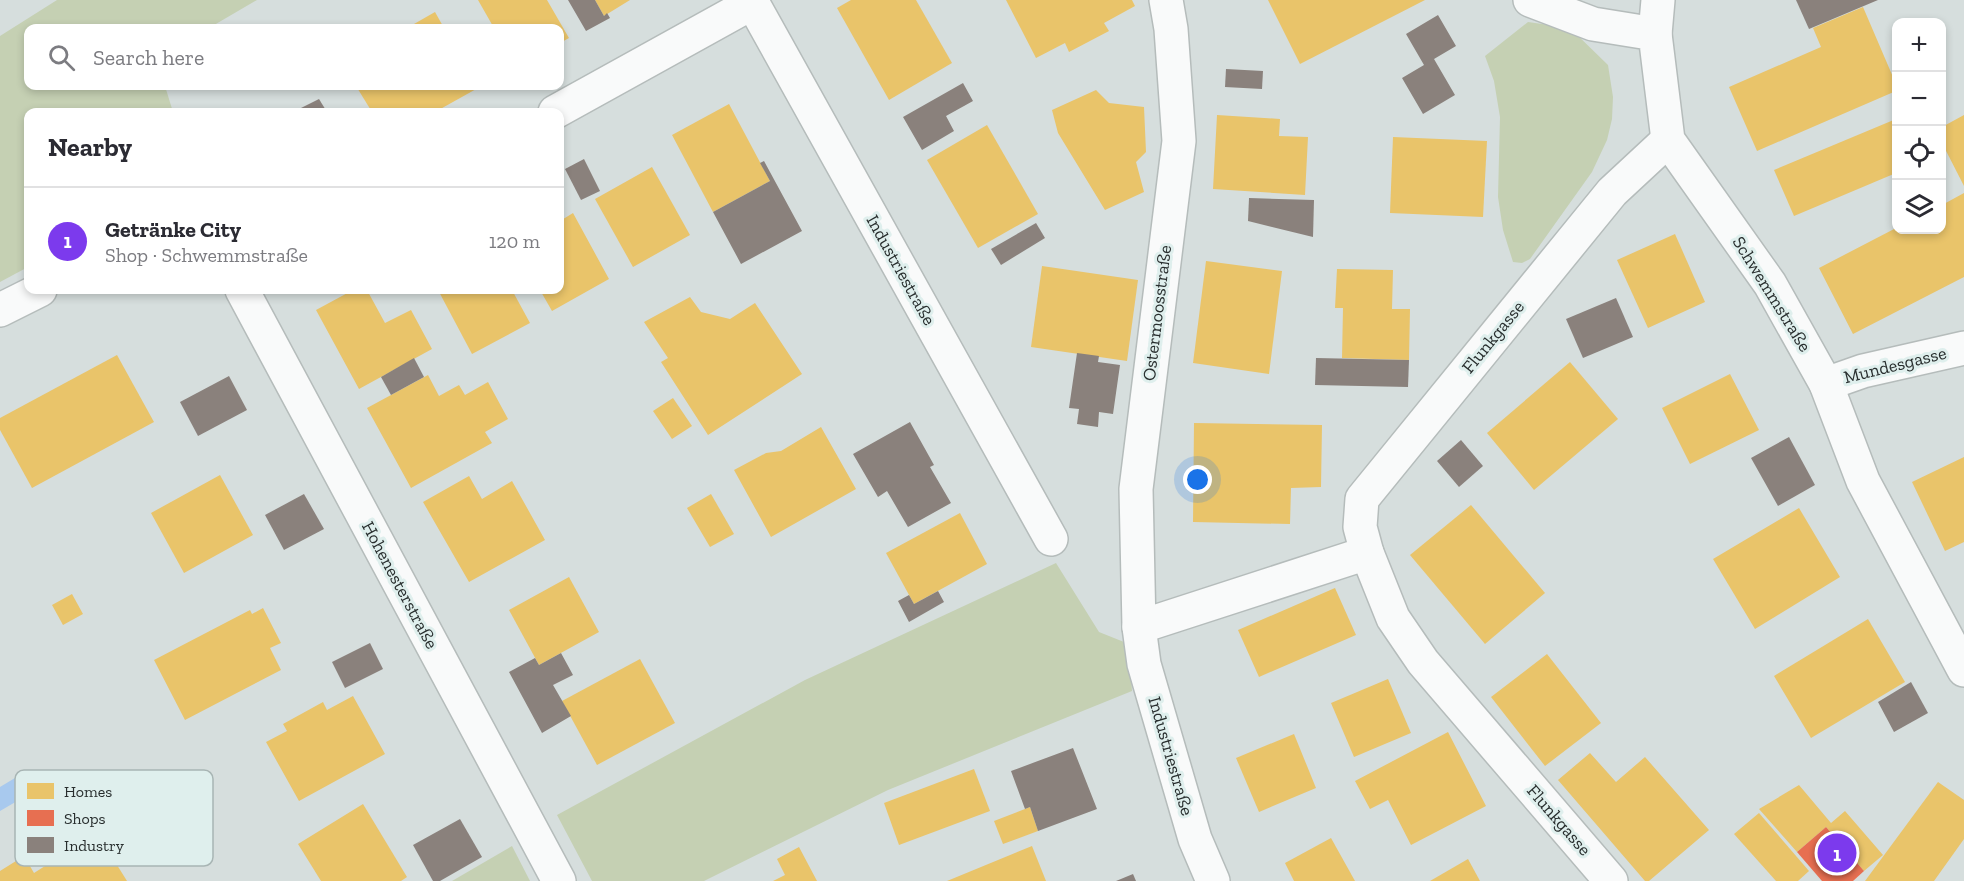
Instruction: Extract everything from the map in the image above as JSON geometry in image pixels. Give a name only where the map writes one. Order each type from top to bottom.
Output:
[{"type":"street","name":"Ostermoosstraße","points":[[1139,627],[1136,489],[1179,141],[1172,29],[1166,0]]},
{"type":"street","points":[[1530,0],[1593,24],[1655,34]]},
{"type":"street","name":"Schwemmstraße","points":[[1658,0],[1655,34],[1668,140],[1770,284],[1826,384],[1863,481],[1964,670]]},
{"type":"street","points":[[562,108],[751,2]]},
{"type":"street","name":"Industriestraße","points":[[751,2],[1052,539]]},
{"type":"street","name":"Flunkgasse","points":[[1611,881],[1423,662],[1393,618],[1367,553],[1360,527],[1362,499],[1612,192],[1668,140]]},
{"type":"street","points":[[0,310],[32,294]]},
{"type":"street","name":"Hohenesterstraße","points":[[244,294],[559,881]]},
{"type":"street","name":"Mundesgasse","points":[[1826,384],[1863,371],[1964,348]]},
{"type":"street","points":[[1139,627],[1367,553]]},
{"type":"street","name":"Industriestraße","points":[[1139,627],[1150,686],[1195,839],[1213,881]]},
{"type":"green space","points":[[57,0],[257,0],[216,24],[24,24],[24,90],[166,90],[172,108],[24,108],[24,269],[0,282],[0,36]]},
{"type":"green space","points":[[1528,22],[1570,28],[1608,65],[1613,97],[1612,119],[1607,140],[1592,172],[1530,259],[1522,263],[1513,262],[1503,230],[1498,197],[1500,117],[1494,81],[1485,56]]},
{"type":"green space","points":[[1056,563],[1099,632],[1129,644],[1132,691],[888,790],[704,881],[592,881],[557,815],[805,680]]},
{"type":"green space","points":[[512,846],[530,881],[452,881]]},
{"type":"water","points":[[15,778],[15,802],[0,811],[0,787]]},
{"type":"building: Homes","points":[[478,0],[547,0],[561,24],[492,24]]},
{"type":"building: Homes","points":[[595,0],[630,0],[604,16]]},
{"type":"building: Homes","points":[[851,0],[916,0],[952,63],[889,100],[837,8]]},
{"type":"building: Homes","points":[[1006,0],[1132,0],[1135,6],[1104,23],[1109,31],[1069,52],[1065,43],[1036,58]]},
{"type":"building: Homes","points":[[1268,0],[1425,0],[1300,64]]},
{"type":"building: Homes","points":[[1863,7],[1892,75],[1892,93],[1757,151],[1729,87],[1821,47],[1813,28]]},
{"type":"building: Homes","points":[[435,12],[442,24],[414,24]]},
{"type":"building: Homes","points":[[564,29],[569,38],[564,41]]},
{"type":"building: Homes","points":[[358,90],[474,90],[442,108],[370,108]]},
{"type":"building: Homes","points":[[1096,90],[1109,103],[1144,107],[1146,152],[1136,162],[1144,192],[1105,210],[1058,133],[1052,110]]},
{"type":"building: Homes","points":[[729,104],[770,181],[713,212],[672,135]]},
{"type":"building: Homes","points":[[1217,115],[1280,119],[1279,136],[1308,137],[1305,195],[1213,189]]},
{"type":"building: Homes","points":[[1964,115],[1964,186],[1946,151],[1946,125]]},
{"type":"building: Homes","points":[[1892,121],[1892,175],[1794,216],[1774,170]]},
{"type":"building: Homes","points":[[987,125],[1038,214],[978,248],[927,160]]},
{"type":"building: Homes","points":[[1393,137],[1487,141],[1483,217],[1390,213]]},
{"type":"building: Homes","points":[[652,167],[690,235],[633,267],[595,199]]},
{"type":"building: Homes","points":[[1964,193],[1964,277],[1853,334],[1819,268],[1892,230],[1892,234],[1946,234],[1946,203]]},
{"type":"building: Homes","points":[[573,213],[609,279],[552,311],[542,294],[564,294],[564,219]]},
{"type":"building: Homes","points":[[1675,234],[1705,302],[1648,328],[1617,260]]},
{"type":"building: Homes","points":[[1206,261],[1282,271],[1269,374],[1193,363]]},
{"type":"building: Homes","points":[[1042,266],[1138,280],[1127,361],[1031,347]]},
{"type":"building: Homes","points":[[1337,269],[1393,270],[1392,309],[1410,309],[1409,360],[1342,358],[1343,308],[1335,308]]},
{"type":"building: Homes","points":[[346,294],[369,294],[385,323],[411,310],[432,349],[359,389],[316,310]]},
{"type":"building: Homes","points":[[440,294],[514,294],[530,323],[472,354]]},
{"type":"building: Homes","points":[[690,297],[701,312],[730,319],[755,303],[802,374],[708,435],[661,362],[668,358],[644,322]]},
{"type":"building: Homes","points":[[117,355],[154,422],[32,488],[0,430],[0,418]]},
{"type":"building: Homes","points":[[1570,362],[1618,419],[1534,490],[1487,433]]},
{"type":"building: Homes","points":[[1730,374],[1759,430],[1690,464],[1662,408]]},
{"type":"building: Homes","points":[[428,375],[439,396],[459,385],[465,395],[488,382],[508,419],[485,432],[492,443],[411,488],[367,408]]},
{"type":"building: Homes","points":[[673,398],[692,426],[672,439],[653,411]]},
{"type":"building: Homes","points":[[1194,423],[1322,425],[1321,487],[1291,488],[1290,524],[1193,522]]},
{"type":"building: Homes","points":[[821,427],[856,489],[771,537],[734,470],[766,453],[781,451]]},
{"type":"building: Homes","points":[[1964,457],[1964,542],[1945,551],[1912,482]]},
{"type":"building: Homes","points":[[220,475],[253,535],[184,573],[151,513]]},
{"type":"building: Homes","points":[[469,476],[482,499],[512,481],[545,540],[469,582],[423,502]]},
{"type":"building: Homes","points":[[711,494],[734,534],[710,547],[687,508]]},
{"type":"building: Homes","points":[[1471,505],[1545,593],[1485,644],[1410,555]]},
{"type":"building: Homes","points":[[1799,508],[1840,577],[1755,629],[1713,559]]},
{"type":"building: Homes","points":[[960,513],[987,564],[914,604],[886,553]]},
{"type":"building: Homes","points":[[569,577],[599,632],[539,665],[509,610]]},
{"type":"building: Homes","points":[[1335,588],[1356,635],[1259,677],[1238,630]]},
{"type":"building: Homes","points":[[72,594],[83,614],[63,625],[52,605]]},
{"type":"building: Homes","points":[[263,608],[281,643],[270,648],[281,670],[185,720],[154,660],[250,610],[252,614]]},
{"type":"building: Homes","points":[[1868,619],[1905,682],[1811,738],[1774,676]]},
{"type":"building: Homes","points":[[1547,654],[1601,723],[1545,766],[1491,697]]},
{"type":"building: Homes","points":[[640,659],[675,723],[597,765],[562,701]]},
{"type":"building: Homes","points":[[1388,679],[1411,733],[1354,757],[1331,703]]},
{"type":"building: Homes","points":[[353,696],[385,754],[299,801],[266,742],[287,731],[283,724],[323,702],[327,710]]},
{"type":"building: Homes","points":[[1448,732],[1486,806],[1411,845],[1388,800],[1370,809],[1355,781]]},
{"type":"building: Homes","points":[[1294,734],[1316,788],[1259,812],[1236,758]]},
{"type":"building: Homes","points":[[1590,753],[1616,782],[1645,757],[1709,830],[1649,881],[1645,881],[1558,780]]},
{"type":"building: Homes","points":[[974,769],[990,811],[899,845],[884,803]]},
{"type":"building: Homes","points":[[1938,782],[1964,800],[1964,839],[1934,881],[1865,881]]},
{"type":"building: Homes","points":[[1799,785],[1831,823],[1845,811],[1883,855],[1864,871],[1826,827],[1797,852],[1759,809]]},
{"type":"building: Homes","points":[[363,804],[407,877],[401,881],[321,881],[298,844]]},
{"type":"building: Homes","points":[[1030,807],[1038,831],[1003,844],[994,821]]},
{"type":"building: Homes","points":[[1759,813],[1809,871],[1798,881],[1776,881],[1734,834]]},
{"type":"building: Homes","points":[[1331,838],[1355,881],[1294,881],[1285,863]]},
{"type":"building: Homes","points":[[1032,846],[1046,881],[947,881]]},
{"type":"building: Homes","points":[[799,847],[817,881],[773,881],[785,875],[777,859]]},
{"type":"building: Homes","points":[[1468,859],[1480,881],[1430,881]]},
{"type":"building: Homes","points":[[15,862],[15,866],[30,866],[34,873],[45,866],[118,866],[127,881],[0,881],[0,871]]},
{"type":"building: Shops","points":[[1826,827],[1864,871],[1853,881],[1822,881],[1797,852]]},
{"type":"building: Industry","points":[[568,0],[595,0],[604,16],[607,13],[610,18],[586,31]]},
{"type":"building: Industry","points":[[1796,0],[1878,0],[1809,29]]},
{"type":"building: Industry","points":[[1438,15],[1456,46],[1434,59],[1455,95],[1423,114],[1402,78],[1424,65],[1406,34]]},
{"type":"building: Industry","points":[[1226,69],[1263,71],[1262,89],[1225,87]]},
{"type":"building: Industry","points":[[963,83],[973,101],[946,116],[954,131],[922,150],[903,117]]},
{"type":"building: Industry","points":[[319,99],[325,108],[301,108]]},
{"type":"building: Industry","points":[[584,159],[600,191],[581,200],[565,169]]},
{"type":"building: Industry","points":[[764,161],[802,231],[741,264],[713,212],[770,181],[760,163]]},
{"type":"building: Industry","points":[[1249,198],[1314,200],[1313,237],[1248,221]]},
{"type":"building: Industry","points":[[1036,223],[1045,238],[1001,265],[991,249]]},
{"type":"building: Industry","points":[[1616,298],[1633,337],[1583,358],[1566,319]]},
{"type":"building: Industry","points":[[1077,353],[1099,356],[1098,362],[1120,365],[1113,414],[1099,412],[1098,427],[1077,424],[1079,409],[1069,408]]},
{"type":"building: Industry","points":[[414,358],[424,377],[391,395],[381,377]]},
{"type":"building: Industry","points":[[1316,358],[1409,360],[1408,387],[1315,385]]},
{"type":"building: Industry","points":[[229,376],[247,410],[198,436],[180,402]]},
{"type":"building: Industry","points":[[910,422],[934,465],[930,467],[951,503],[908,527],[887,491],[878,497],[853,454]]},
{"type":"building: Industry","points":[[1789,437],[1815,485],[1778,506],[1751,458]]},
{"type":"building: Industry","points":[[1461,440],[1483,466],[1459,487],[1437,461]]},
{"type":"building: Industry","points":[[304,494],[324,529],[284,550],[265,515]]},
{"type":"building: Industry","points":[[938,591],[944,602],[909,622],[898,601],[909,595],[914,604]]},
{"type":"building: Industry","points":[[370,643],[383,669],[345,688],[332,662]]},
{"type":"building: Industry","points":[[561,653],[573,675],[553,685],[571,716],[542,733],[509,672],[535,658],[539,665]]},
{"type":"building: Industry","points":[[1911,682],[1928,713],[1894,732],[1878,702]]},
{"type":"building: Industry","points":[[1073,748],[1097,809],[1038,831],[1030,807],[1025,809],[1011,771]]},
{"type":"building: Industry","points":[[460,819],[482,857],[440,881],[433,881],[413,845]]},
{"type":"building: Industry","points":[[1133,874],[1136,881],[1116,881]]},
{"type":"place","name":"Getränke City","points":[[1837,853]]}]
